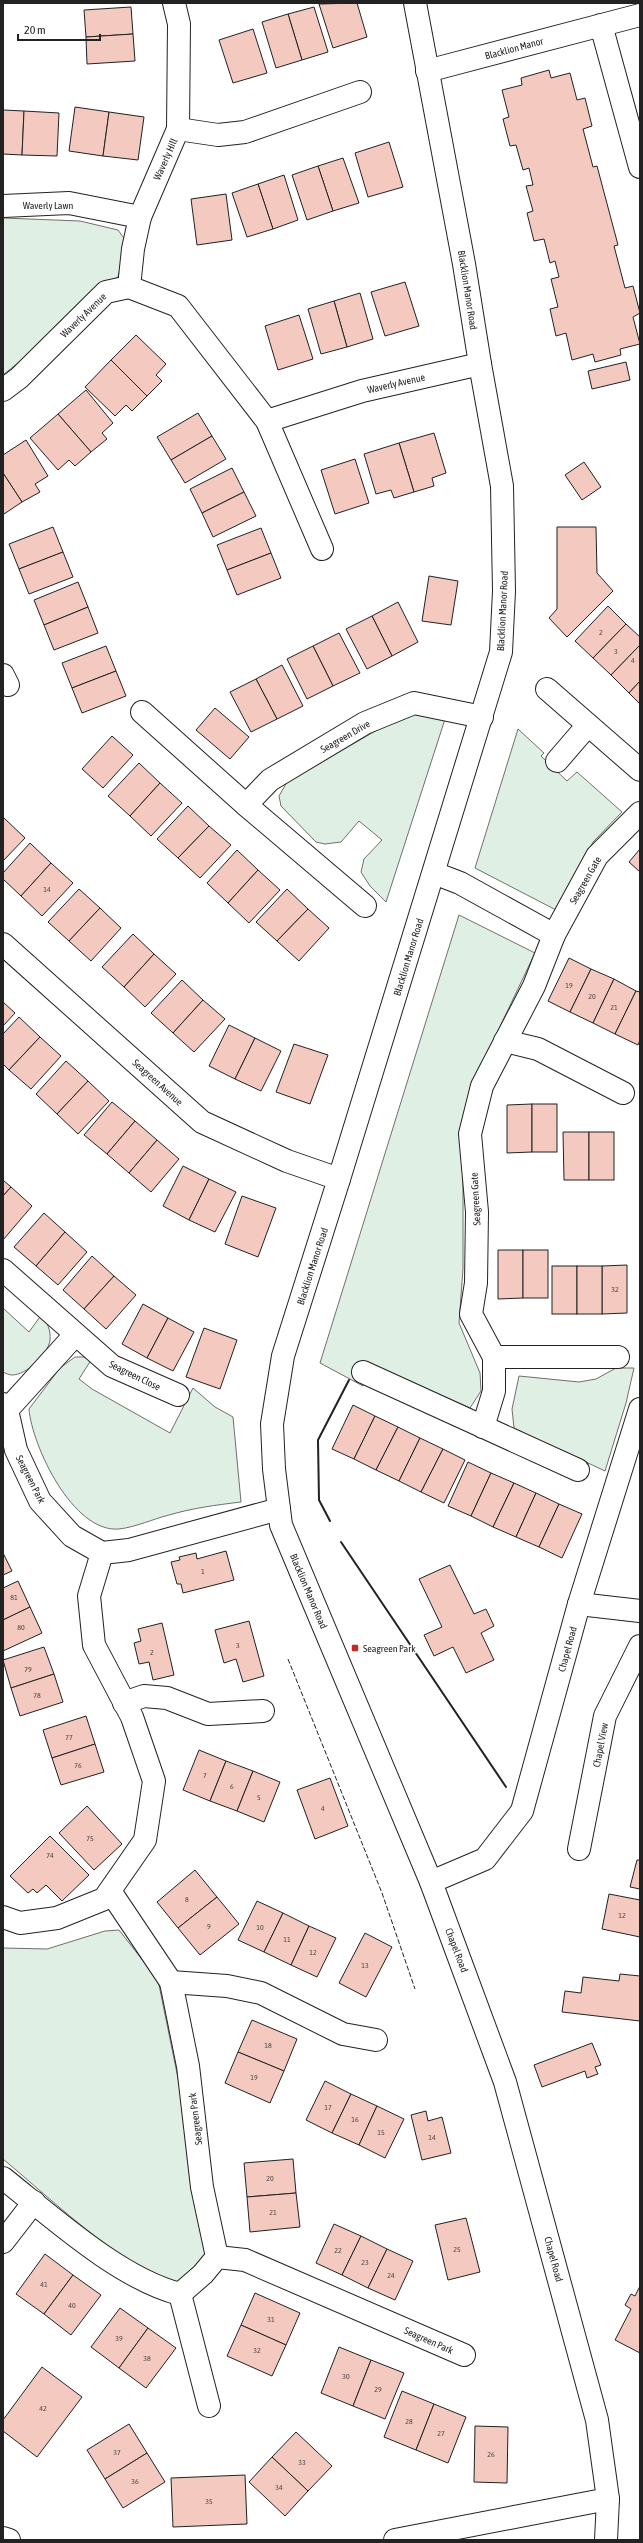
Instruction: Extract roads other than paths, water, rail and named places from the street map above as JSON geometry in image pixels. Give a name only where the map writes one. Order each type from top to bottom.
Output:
[{"type":"street","name":"Waverly Hill","points":[[129,287],[133,249],[140,217],[178,129],[179,24],[174,3]]},
{"type":"street","name":"Blacklion Manor Road","points":[[415,3],[464,264],[502,486],[504,591],[500,652],[482,717],[340,1179],[283,1356],[272,1424],[274,1470],[281,1525],[431,1882]]},
{"type":"street","name":"Blacklion Manor","points":[[427,71],[640,16]]},
{"type":"street","points":[[601,25],[640,166]]},
{"type":"street","points":[[178,129],[218,135],[245,132],[360,92]]},
{"type":"street","name":"Waverly Lawn","points":[[3,206],[69,203],[140,217]]},
{"type":"street","points":[[129,287],[178,306],[267,421],[322,549]]},
{"type":"street","name":"Waverly Avenue","points":[[3,390],[19,378],[106,292],[129,287]]},
{"type":"street","name":"Waverly Avenue","points":[[267,421],[362,391],[480,364]]},
{"type":"street","points":[[547,689],[640,770]]},
{"type":"street","name":"Seagreen Drive","points":[[246,805],[270,780],[365,723],[414,704],[482,717]]},
{"type":"street","points":[[142,712],[246,805],[365,906]]},
{"type":"street","points":[[557,761],[588,725]]},
{"type":"street","name":"Seagreen Gate","points":[[483,1427],[494,1391],[494,1357],[471,1314],[476,1283],[477,1212],[470,1134],[482,1086],[534,986],[554,935],[597,856],[640,813]]},
{"type":"street","points":[[434,873],[460,883],[554,935]]},
{"type":"street","name":"Seagreen Avenue","points":[[3,944],[202,1122],[287,1161],[340,1179]]},
{"type":"street","points":[[505,1041],[538,1049],[623,1093]]},
{"type":"street","name":"Seagreen Close","points":[[3,1270],[112,1366],[178,1395]]},
{"type":"street","points":[[5,1407],[75,1335]]},
{"type":"street","points":[[494,1357],[618,1357]]},
{"type":"street","points":[[364,1372],[578,1470]]},
{"type":"street","name":"Seagreen Park","points":[[5,1407],[16,1450],[40,1501],[72,1536],[102,1553]]},
{"type":"street","name":"Chapel Road","points":[[606,2540],[608,2499],[597,2420],[505,2082],[431,1882],[485,1859],[522,1811],[579,1604],[640,1409]]},
{"type":"street","points":[[3,1917],[20,1923],[58,1918],[104,1899],[145,1840],[154,1781],[132,1717],[94,1645],[89,1596],[102,1553],[129,1550],[279,1509]]},
{"type":"street","points":[[579,1604],[640,1612]]},
{"type":"street","name":"Chapel View","points":[[579,1849],[605,1716],[640,1646]]},
{"type":"street","points":[[124,1703],[144,1696],[167,1698],[208,1714],[264,1711]]},
{"type":"street","name":"Seagreen Park","points":[[110,1891],[171,1982],[188,2066],[202,2187],[217,2257],[245,2260],[464,2355]]},
{"type":"street","points":[[171,1982],[227,1986],[261,1993],[343,2034],[376,2040]]},
{"type":"street","points":[[3,2178],[97,2252],[162,2289],[180,2294]]},
{"type":"street","points":[[3,2242],[34,2202]]},
{"type":"street","points":[[180,2294],[203,2274],[217,2257]]},
{"type":"street","points":[[180,2294],[209,2406]]},
{"type":"street","points":[[396,2540],[608,2499]]},
{"type":"street","points":[[3,2538],[9,2540]]},
{"type":"place","name":"Seagreen Park","points":[[355,1648]]}]
